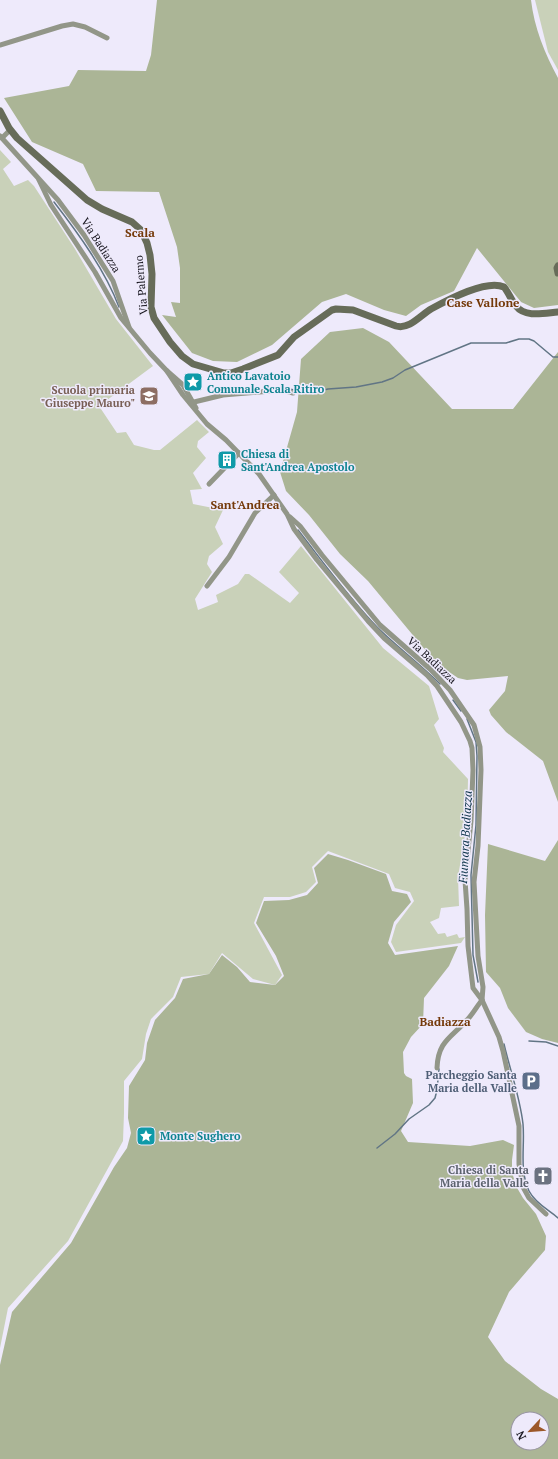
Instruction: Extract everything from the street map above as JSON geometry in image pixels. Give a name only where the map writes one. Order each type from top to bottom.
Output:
[{"type":"main road","name":"Via Palermo","points":[[0,111],[10,130],[17,138],[83,197],[102,209],[132,222],[141,230],[147,243],[150,256],[152,274],[152,314],[166,337],[187,360],[205,369],[217,372],[236,372],[276,356],[294,337],[334,309],[343,308],[353,310],[396,326],[403,327],[447,301],[492,285],[504,287],[516,307],[525,313],[535,314],[558,312]]},
{"type":"main road","points":[[558,266],[558,273]]},
{"type":"street","points":[[0,45],[73,24],[85,27],[107,38]]},
{"type":"street","points":[[1,137],[10,130]]},
{"type":"street","name":"Via Badiazza","points":[[1,137],[58,200],[84,236],[113,281],[130,330]]},
{"type":"street","points":[[9,146],[17,138]]},
{"type":"street","name":"Via Badiazza","points":[[39,180],[51,205],[95,272],[120,318],[167,371],[183,395],[191,402],[211,428],[240,453],[259,474],[317,560],[368,621],[384,638],[427,675],[443,695],[461,722],[472,748],[473,770],[471,821],[465,864],[465,891],[468,946],[474,988],[482,1000],[499,1037],[503,1051],[519,1126],[519,1164],[522,1181],[529,1198],[546,1214]]},
{"type":"street","points":[[191,402],[223,395],[258,391],[282,390],[293,393]]},
{"type":"street","points":[[209,484],[240,453]]},
{"type":"street","points":[[208,586],[229,557],[254,512],[274,495]]},
{"type":"street","name":"Via Badiazza","points":[[286,514],[300,526],[322,556],[380,624],[430,669],[450,690],[471,720],[480,746],[481,770],[479,825],[474,882],[479,960],[483,987],[482,1000]]},
{"type":"street","points":[[443,695],[450,690]]},
{"type":"street","points":[[437,1068],[440,1049],[447,1039],[468,1020],[482,1000]]},
{"type":"green space","points":[[157,0],[531,0],[532,10],[541,40],[558,78],[558,305],[534,308],[521,302],[477,248],[454,291],[421,305],[406,316],[384,310],[346,294],[322,302],[272,345],[237,362],[213,361],[192,353],[162,315],[176,317],[171,302],[180,303],[180,268],[177,247],[159,192],[96,191],[83,164],[32,142],[4,98],[69,86],[78,70],[146,71],[151,55]]},
{"type":"green space","points":[[535,0],[558,0],[558,70],[548,52]]},
{"type":"green space","points":[[0,150],[11,162],[3,169],[14,186],[28,180],[34,186],[75,249],[116,319],[153,366],[99,406],[117,433],[126,432],[134,445],[160,450],[197,420],[209,432],[198,441],[197,447],[206,458],[193,473],[202,489],[190,490],[193,504],[223,510],[215,527],[223,544],[209,556],[207,564],[212,572],[195,599],[198,610],[218,602],[216,595],[238,584],[245,574],[249,574],[290,603],[299,593],[279,572],[301,546],[383,648],[429,686],[439,719],[434,725],[444,748],[443,752],[468,779],[467,823],[458,877],[459,906],[441,908],[439,918],[430,922],[438,934],[445,933],[447,937],[457,934],[459,938],[465,937],[461,943],[396,952],[391,942],[396,925],[414,901],[410,892],[395,888],[389,874],[328,851],[312,867],[316,882],[306,892],[290,897],[264,897],[254,923],[282,975],[275,985],[253,979],[222,953],[209,974],[181,977],[173,997],[151,1019],[146,1034],[142,1059],[124,1081],[123,1141],[68,1241],[8,1308],[0,1348]]},
{"type":"green space","points":[[363,328],[389,342],[452,409],[513,409],[558,352],[558,802],[543,761],[506,732],[491,715],[489,710],[505,691],[508,676],[467,680],[458,678],[436,663],[368,581],[340,554],[309,515],[286,491],[280,472],[297,412],[301,359],[330,332]]},
{"type":"green space","points":[[558,840],[558,1043],[542,1039],[526,1032],[508,1008],[500,988],[486,972],[485,915],[488,844],[545,861]]},
{"type":"green space","points":[[328,854],[386,874],[392,891],[407,894],[411,902],[394,922],[388,943],[395,955],[458,946],[449,966],[424,998],[423,1024],[411,1037],[403,1052],[404,1073],[412,1079],[413,1103],[401,1131],[408,1142],[470,1146],[503,1140],[514,1145],[512,1172],[516,1186],[523,1198],[536,1214],[546,1236],[545,1250],[509,1292],[488,1337],[505,1361],[541,1389],[558,1399],[558,1459],[0,1459],[0,1365],[12,1312],[71,1243],[114,1167],[127,1148],[131,1133],[128,1118],[129,1086],[145,1060],[147,1043],[155,1020],[175,998],[183,979],[209,974],[222,955],[237,967],[250,982],[275,985],[284,976],[276,956],[256,923],[264,901],[289,900],[307,895],[318,883],[314,868]]},
{"type":"waterway","name":"Fiumara Badiazza","points":[[54,202],[99,266],[119,307]]},
{"type":"waterway","points":[[289,389],[311,393],[328,389],[356,387],[382,382],[393,378],[405,370],[471,343],[506,343],[519,339],[529,339],[534,341],[553,357],[558,357]]},
{"type":"waterway","name":"Fiumara Badiazza","points":[[298,530],[366,616],[440,684]]},
{"type":"waterway","name":"Fiumara Badiazza","points":[[453,700],[461,711]]},
{"type":"waterway","name":"Fiumara Badiazza","points":[[467,719],[476,742],[477,756],[476,825],[471,875],[473,955],[478,982]]},
{"type":"waterway","points":[[529,1041],[546,1042],[558,1046]]},
{"type":"waterway","name":"Fiumara Badiazza","points":[[504,1044],[522,1114],[523,1166],[526,1183],[529,1191],[535,1199],[558,1218]]},
{"type":"waterway","points":[[377,1148],[395,1134],[409,1119],[429,1105],[435,1098],[439,1069]]},
{"type":"place","name":"Antico Lavatoio Comunale Scala Ritiro","points":[[193,382]]},
{"type":"place","name":"Scuola primaria \"Giuseppe Mauro\"","points":[[149,396]]},
{"type":"place","name":"Chiesa di Sant'Andrea Apostolo","points":[[227,460]]},
{"type":"place","name":"Parcheggio Santa Maria della Valle","points":[[531,1081]]},
{"type":"place","name":"Monte Sughero","points":[[146,1136]]},
{"type":"place","name":"Chiesa di Santa Maria della Valle","points":[[543,1176]]},
{"type":"district","name":"Scala","points":[[140,232]]},
{"type":"district","name":"Case Vallone","points":[[483,302]]},
{"type":"district","name":"Sant'Andrea","points":[[245,504]]},
{"type":"district","name":"Badiazza","points":[[445,1021]]}]
